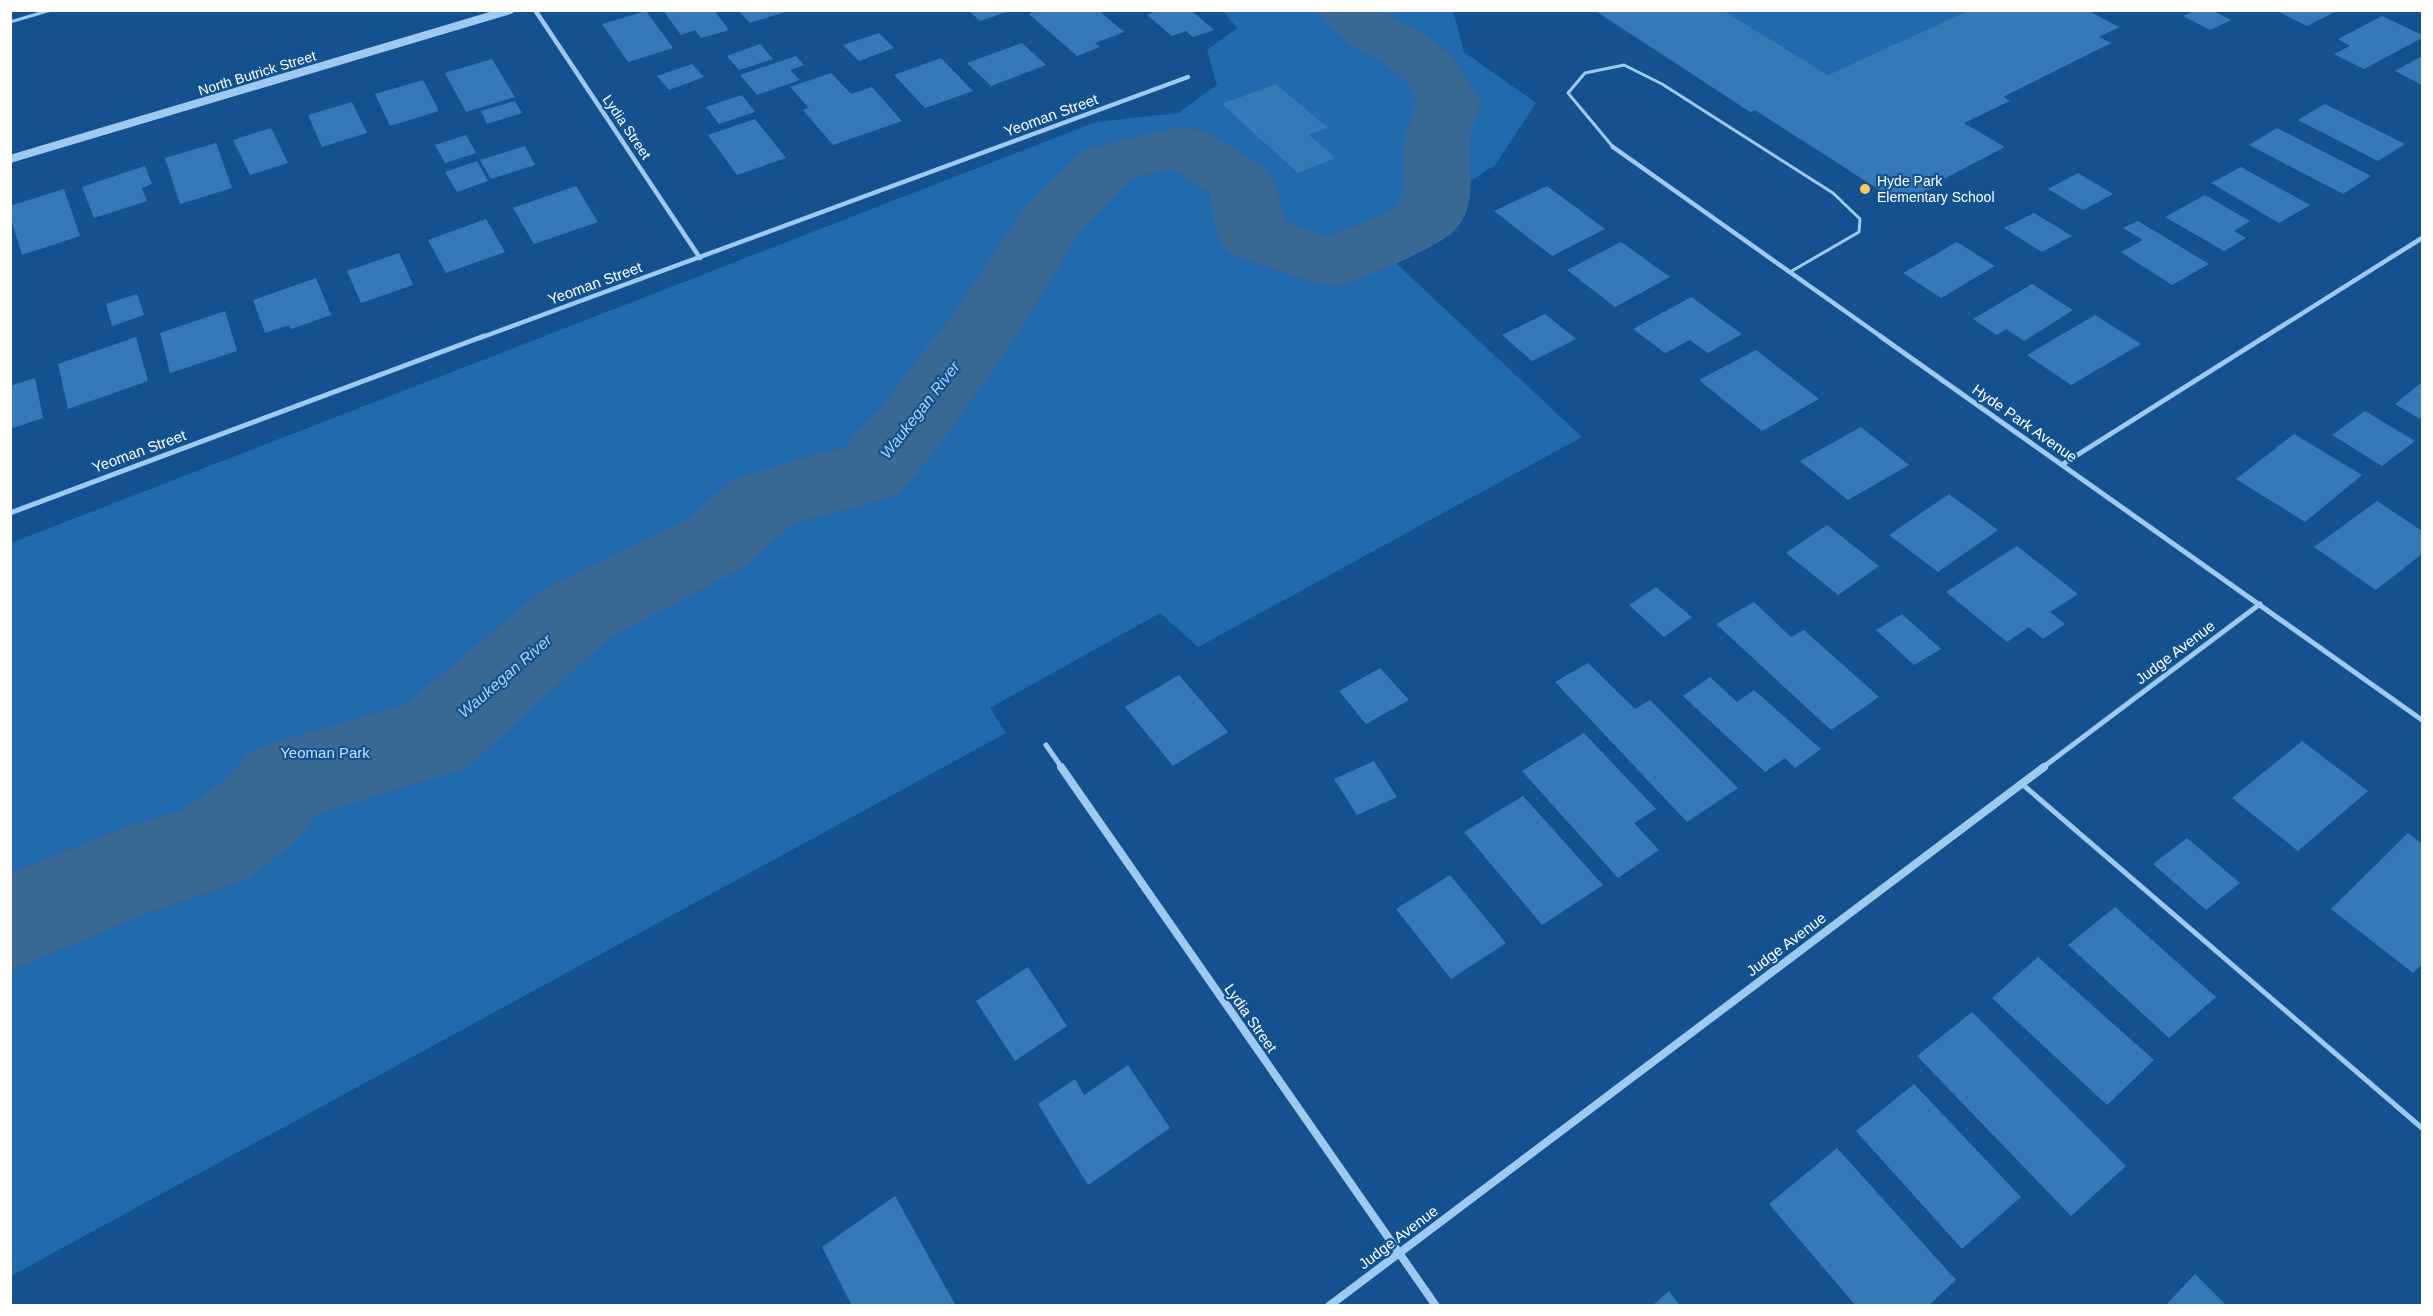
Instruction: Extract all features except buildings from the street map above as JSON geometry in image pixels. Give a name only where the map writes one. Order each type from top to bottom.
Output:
[{"type":"street","name":"North Butrick Street","points":[[10,159],[510,10]]},
{"type":"street","name":"Lydia Street","points":[[535,10],[700,258]]},
{"type":"street","name":"Yeoman Street","points":[[10,513],[1188,77]]},
{"type":"street","name":"Hyde Park Avenue","points":[[1613,147],[2422,720]]},
{"type":"street","points":[[2063,464],[2422,238]]},
{"type":"street","name":"Judge Avenue","points":[[1329,1305],[2260,604]]},
{"type":"street","name":"Lydia Street","points":[[1046,745],[1436,1305]]},
{"type":"lane","points":[[10,22],[51,10]]},
{"type":"lane","points":[[1613,147],[1568,93],[1586,73],[1624,65],[1662,84],[1833,194],[1860,219],[1859,232],[1790,272]]},
{"type":"lane","points":[[2022,783],[2422,1128]]},
{"type":"green space","name":"Yeoman Park","points":[[1223,11],[1453,11],[1464,52],[1536,103],[1495,165],[1449,195],[1445,214],[1385,253],[1582,437],[1198,647],[1160,613],[990,708],[1006,733],[11,1276],[11,543],[1096,122],[1178,113],[1217,85],[1207,50],[1237,28]]},
{"type":"green space","points":[[1722,11],[1970,11],[1828,75]]},
{"type":"waterway","name":"Waukegan River","points":[[10,922],[125,874],[212,847],[263,808],[284,782],[371,755],[433,739],[577,613],[713,545],[763,502],[818,484],[869,473],[905,433],[985,325],[1051,221],[1109,163],[1183,146],[1241,183],[1254,236],[1329,263],[1407,231],[1429,216],[1438,186],[1437,139],[1449,101],[1429,68],[1402,47],[1373,32],[1347,10]]},
{"type":"place","name":"Hyde Park Elementary School","points":[[1865,189]]}]
